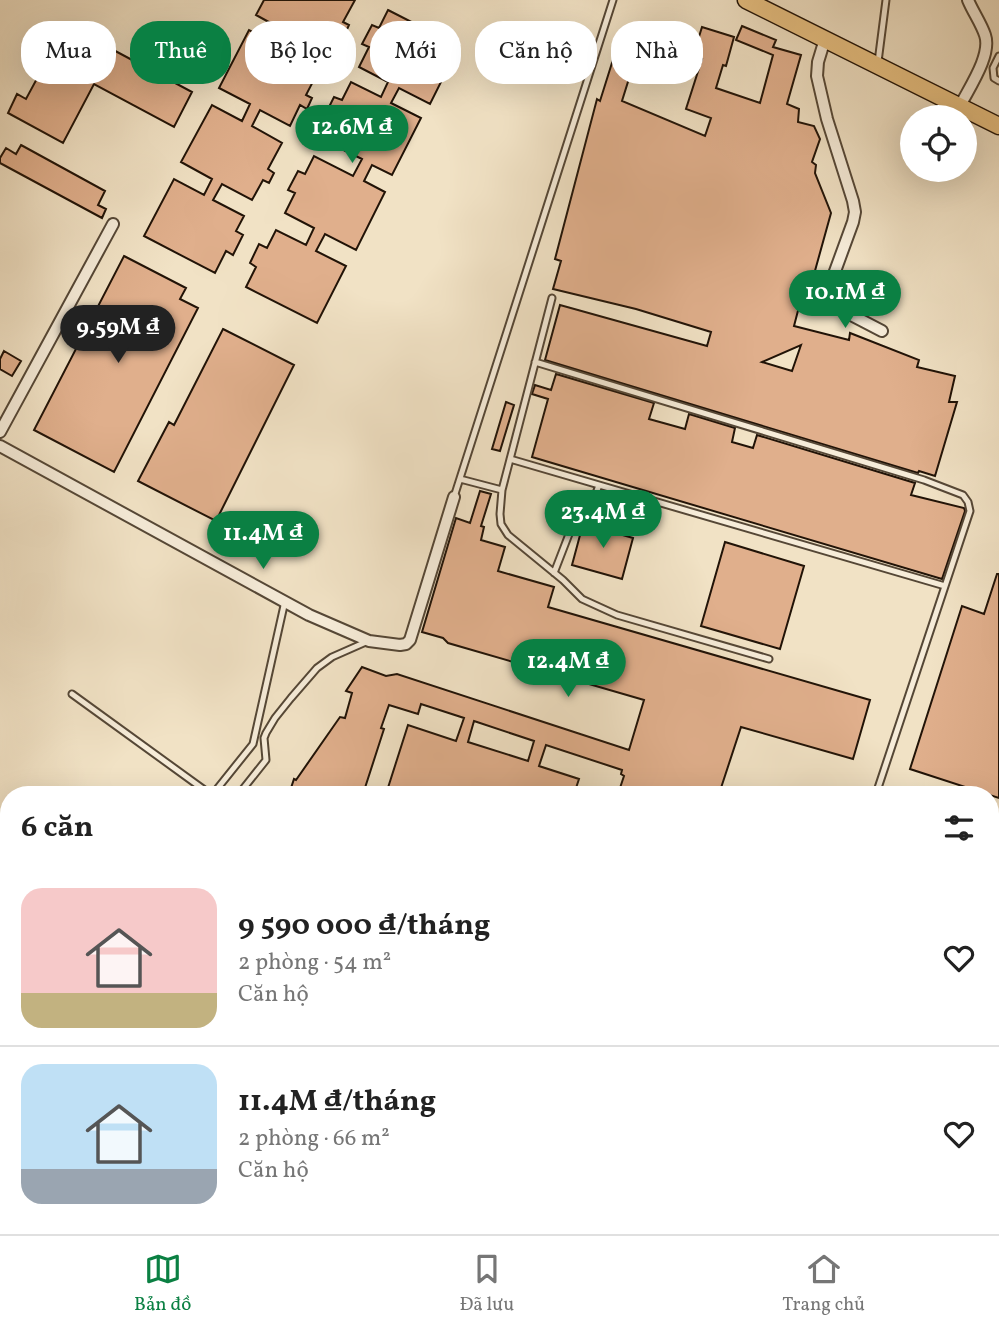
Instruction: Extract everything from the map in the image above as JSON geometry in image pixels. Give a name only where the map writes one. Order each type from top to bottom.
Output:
[{"type":"main road","points":[[746,0],[958,105]]},
{"type":"main road","points":[[977,115],[999,126]]},
{"type":"street","points":[[960,105],[985,55],[987,45],[986,36],[968,0]]},
{"type":"street","points":[[831,42],[818,62],[817,76],[855,212],[830,285],[828,301],[882,331]]},
{"type":"street","points":[[0,432],[113,224]]},
{"type":"street","points":[[0,446],[309,615],[369,641],[400,645],[407,644],[410,640],[454,497]]},
{"type":"lane","points":[[454,497],[613,0]]},
{"type":"lane","points":[[873,63],[886,0]]},
{"type":"lane","points":[[999,56],[993,74],[999,81]]},
{"type":"lane","points":[[552,298],[502,490],[501,524],[508,535],[582,599],[617,615],[769,659]]},
{"type":"lane","points":[[535,362],[924,480],[963,495],[970,510],[879,786]]},
{"type":"lane","points":[[510,459],[945,586]]},
{"type":"lane","points":[[460,479],[502,490]]},
{"type":"lane","points":[[591,507],[599,485]]},
{"type":"lane","points":[[554,573],[581,503],[610,514]]},
{"type":"lane","points":[[218,786],[253,744],[285,601]]},
{"type":"lane","points":[[245,786],[266,760],[265,733],[291,698],[317,668],[332,657],[369,641]]},
{"type":"lane","points":[[72,694],[200,786]]},
{"type":"building","points":[[264,0],[355,0],[344,21],[267,21],[256,15]]},
{"type":"building","points":[[388,10],[409,21],[382,21]]},
{"type":"building","points":[[742,26],[776,40],[773,47],[801,55],[787,104],[799,109],[798,122],[814,126],[820,139],[812,162],[816,165],[815,173],[831,213],[813,278],[807,276],[794,326],[849,340],[850,333],[919,360],[917,367],[955,376],[949,402],[957,402],[935,476],[545,360],[560,305],[707,346],[711,332],[636,309],[553,289],[561,261],[555,259],[597,99],[600,101],[611,66],[611,84],[627,84],[622,101],[705,136],[711,118],[686,109],[694,84],[703,84],[703,27],[734,37],[726,66],[723,65],[716,88],[760,103],[773,55],[736,40]],"holes":[[[801,345],[792,371],[762,362]]]},
{"type":"building","points":[[370,29],[370,73],[359,67],[369,47],[362,44]]},
{"type":"building","points":[[245,38],[245,84],[312,84],[306,95],[312,98],[307,109],[300,105],[290,126],[260,110],[252,126],[282,143],[268,169],[274,173],[269,183],[263,180],[252,200],[222,184],[213,200],[244,216],[236,231],[243,235],[233,255],[226,251],[215,273],[144,236],[174,179],[204,195],[212,179],[181,162],[212,105],[242,121],[250,104],[219,88],[221,84],[231,84],[231,65]]},
{"type":"building","points":[[116,51],[130,59],[130,84],[177,84],[192,92],[174,127],[94,84],[116,84]]},
{"type":"building","points":[[34,84],[94,84],[63,143],[8,113],[17,94],[26,99]]},
{"type":"building","points":[[350,84],[355,84],[381,97],[387,84],[440,84],[430,104],[399,88],[391,103],[421,118],[392,175],[372,165],[364,181],[385,192],[356,250],[325,234],[316,251],[346,266],[317,323],[246,287],[256,267],[250,263],[259,244],[267,248],[276,230],[306,245],[314,228],[285,213],[295,193],[288,190],[298,171],[305,174],[314,156],[353,176],[362,159],[321,139],[332,119],[325,115],[334,97],[342,100]]},
{"type":"building","points":[[21,145],[105,191],[98,205],[106,209],[102,218],[0,163],[6,148],[16,154]]},
{"type":"building","points":[[124,256],[186,288],[180,299],[198,308],[114,472],[34,430]]},
{"type":"building","points":[[223,329],[294,365],[216,521],[138,481],[169,422],[174,425]]},
{"type":"building","points":[[4,351],[21,361],[12,376],[0,369],[0,359]]},
{"type":"building","points":[[556,374],[654,403],[649,419],[685,429],[689,414],[735,428],[732,442],[753,448],[757,435],[915,483],[911,495],[964,508],[942,579],[532,457],[548,399],[532,394],[535,385],[551,390]]},
{"type":"building","points":[[506,402],[514,405],[500,451],[492,449]]},
{"type":"building","points":[[480,491],[491,494],[481,526],[484,527],[481,540],[505,547],[498,571],[554,587],[548,607],[870,700],[853,759],[741,727],[722,786],[621,786],[624,776],[621,774],[622,770],[546,745],[539,766],[579,779],[577,786],[389,786],[408,725],[456,741],[464,718],[421,704],[418,714],[389,705],[366,786],[292,786],[294,779],[296,780],[340,717],[345,718],[352,693],[346,691],[362,667],[386,676],[397,674],[629,750],[644,700],[448,643],[443,638],[422,632],[456,518],[470,523]],"holes":[[[474,721],[534,741],[528,761],[468,742]]]},
{"type":"building","points":[[601,516],[613,520],[609,531],[633,538],[622,579],[572,565],[583,524],[597,528]]},
{"type":"building","points":[[725,542],[804,566],[780,649],[701,626]]},
{"type":"building","points":[[999,574],[999,786],[962,786],[910,769],[962,606],[984,614]]}]
